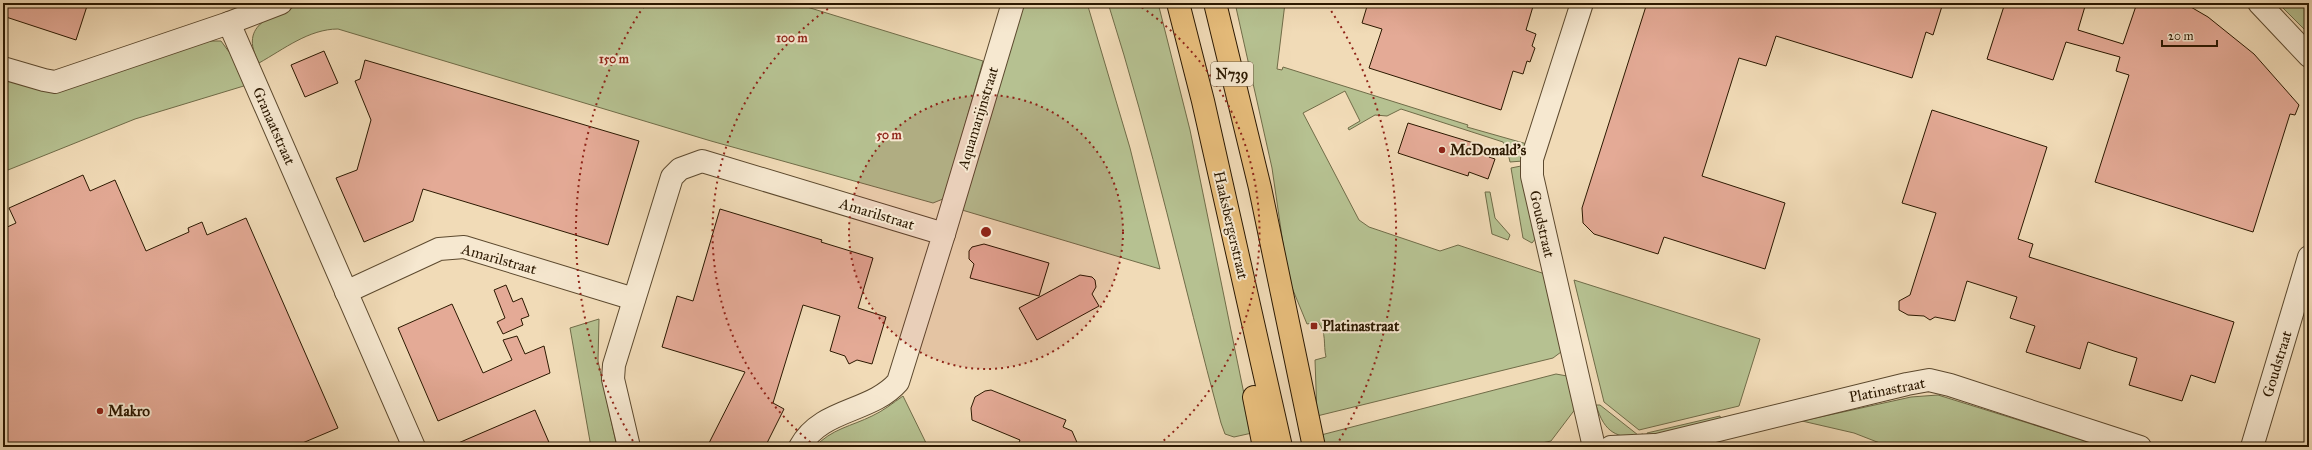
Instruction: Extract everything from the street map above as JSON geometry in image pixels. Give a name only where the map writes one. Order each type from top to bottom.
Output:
[{"type":"main road","name":"Haaksbergerstraat","points":[[1178,3],[1215,153],[1281,447]]},
{"type":"main road","name":"N739","points":[[1215,3],[1250,145],[1314,447]]},
{"type":"main road","points":[[1232,230],[1228,272],[1264,447]]},
{"type":"street","points":[[3,68],[55,82],[230,24],[281,3]]},
{"type":"street","name":"Aquamarijnstraat","points":[[944,234],[1012,3]]},
{"type":"street","name":"Goudstraat","points":[[1582,3],[1532,159],[1532,176],[1594,447]]},
{"type":"street","points":[[2260,3],[2309,56]]},
{"type":"street","name":"Granaatstraat","points":[[230,24],[414,447]]},
{"type":"street","name":"Amarilstraat","points":[[629,447],[613,380],[614,365],[672,177],[680,169],[702,161],[944,234]]},
{"type":"street","points":[[800,447],[812,430],[825,420],[882,397],[898,382],[944,234]]},
{"type":"street","name":"Amarilstraat","points":[[346,292],[439,249],[464,247],[634,300]]},
{"type":"street","name":"Goudstraat","points":[[2252,447],[2309,257]]},
{"type":"street","name":"Platinastraat","points":[[1611,447],[1651,446],[1868,392],[1929,380],[1950,385],[2140,447]]},
{"type":"green space","points":[[305,3],[794,3],[983,61],[946,193],[943,199],[933,203],[711,141],[338,29],[317,32],[307,36],[259,63],[253,49],[253,38],[256,30],[262,22]]},
{"type":"green space","points":[[1021,3],[1087,3],[1130,148],[1160,269],[962,210]]},
{"type":"green space","points":[[1108,3],[1158,3],[1190,130],[1252,433],[1234,437],[1225,434],[1221,423],[1139,107]]},
{"type":"green space","points":[[1235,3],[1285,3],[1277,69],[1282,70],[1283,67],[1468,125],[1467,127],[1527,144],[1523,161],[1510,162],[1507,149],[1503,142],[1401,109],[1387,116],[1375,115],[1349,130],[1348,128],[1360,121],[1345,91],[1303,113],[1359,220],[1369,227],[1440,251],[1458,245],[1545,274],[1561,352],[1553,358],[1317,416],[1315,360],[1326,357],[1324,334],[1318,322],[1307,324],[1288,278],[1272,168]]},
{"type":"green space","points":[[2278,3],[2309,3],[2309,34]]},
{"type":"green space","points":[[197,41],[221,41],[238,64],[247,85],[135,119],[3,172],[3,76],[57,92]]},
{"type":"green space","points":[[1521,166],[1527,202],[1536,238],[1532,243],[1523,238],[1511,168]]},
{"type":"green space","points":[[1485,192],[1490,192],[1495,218],[1510,235],[1508,240],[1492,234]]},
{"type":"green space","points":[[1574,280],[1760,339],[1739,406],[1639,430],[1604,402]]},
{"type":"green space","points":[[599,319],[598,361],[617,447],[591,447],[570,328]]},
{"type":"green space","points":[[1556,374],[1567,376],[1576,408],[1551,441],[1524,447],[1323,447],[1321,435]]},
{"type":"green space","points":[[1938,395],[2105,447],[1890,447],[1854,433],[1802,421],[1911,397]]},
{"type":"green space","points":[[903,396],[928,447],[815,447],[828,436],[842,428],[876,414]]},
{"type":"green space","points":[[1596,405],[1600,405],[1638,435],[1643,434],[1644,439],[1626,437],[1613,432],[1603,422]]},
{"type":"green space","points":[[1720,416],[1721,421],[1649,438],[1647,433]]},
{"type":"building","points":[[3,3],[88,3],[76,40],[3,16]]},
{"type":"building","points":[[1368,3],[1534,3],[1526,30],[1536,34],[1532,46],[1535,48],[1530,62],[1527,61],[1523,74],[1513,71],[1501,110],[1369,68],[1382,29],[1362,23]]},
{"type":"building","points":[[1647,3],[1943,3],[1933,35],[1926,32],[1912,78],[1776,36],[1766,66],[1739,58],[1702,176],[1785,203],[1765,269],[1664,237],[1658,254],[1594,234],[1583,223],[1582,208]]},
{"type":"building","points":[[2005,3],[2086,3],[2078,30],[2123,44],[2137,3],[2184,3],[2208,17],[2254,54],[2299,105],[2295,115],[2290,114],[2253,232],[2095,182],[2129,75],[2116,71],[2120,57],[2066,42],[2053,80],[1987,59]]},
{"type":"building","points":[[324,51],[338,83],[305,97],[291,65]]},
{"type":"building","points":[[365,60],[639,141],[608,245],[423,189],[413,221],[364,242],[336,178],[357,170],[371,120],[355,81],[360,79]]},
{"type":"building","points":[[1932,110],[2047,147],[2018,239],[2033,244],[2029,257],[2234,322],[2215,383],[2191,375],[2182,401],[2129,385],[2137,358],[2088,342],[2080,369],[2026,352],[2035,326],[2010,318],[2017,297],[1967,281],[1955,321],[1935,317],[1930,320],[1924,316],[1908,315],[1899,310],[1899,301],[1910,295],[1936,213],[1902,203]]},
{"type":"building","name":"McDonald's","points":[[1408,123],[1477,144],[1477,148],[1491,152],[1489,157],[1495,159],[1488,179],[1469,172],[1468,176],[1398,153]]},
{"type":"building","points":[[83,175],[90,191],[115,180],[146,251],[189,232],[188,228],[202,222],[207,235],[246,218],[338,428],[293,447],[3,447],[3,229],[16,223],[9,208]]},
{"type":"building","points":[[720,209],[822,240],[821,242],[873,258],[858,308],[886,317],[872,364],[857,360],[849,364],[845,356],[830,351],[840,316],[803,305],[773,403],[784,409],[765,447],[707,447],[745,372],[662,347],[677,296],[693,301]]},
{"type":"building","points":[[984,244],[1049,263],[1039,296],[970,278],[974,264],[969,259],[969,251],[972,247]]},
{"type":"building","points":[[1080,275],[1092,277],[1095,280],[1096,287],[1092,294],[1099,306],[1037,340],[1019,308]]},
{"type":"building","points":[[506,285],[513,302],[522,298],[529,316],[521,319],[523,325],[503,334],[497,322],[505,318],[494,290]]},
{"type":"building","points":[[452,304],[483,373],[512,360],[503,340],[517,336],[525,354],[544,346],[550,373],[438,421],[398,328]]},
{"type":"building","points":[[991,390],[1066,420],[1063,427],[1072,431],[1079,447],[1017,447],[1020,440],[972,420],[971,408],[975,397],[985,391]]},
{"type":"building","points":[[535,410],[551,447],[449,447]]},
{"type":"place","name":"McDonald's","points":[[1442,150]]},
{"type":"place","name":"Platinastraat","points":[[1314,326]]},
{"type":"place","name":"Makro","points":[[100,411]]}]
